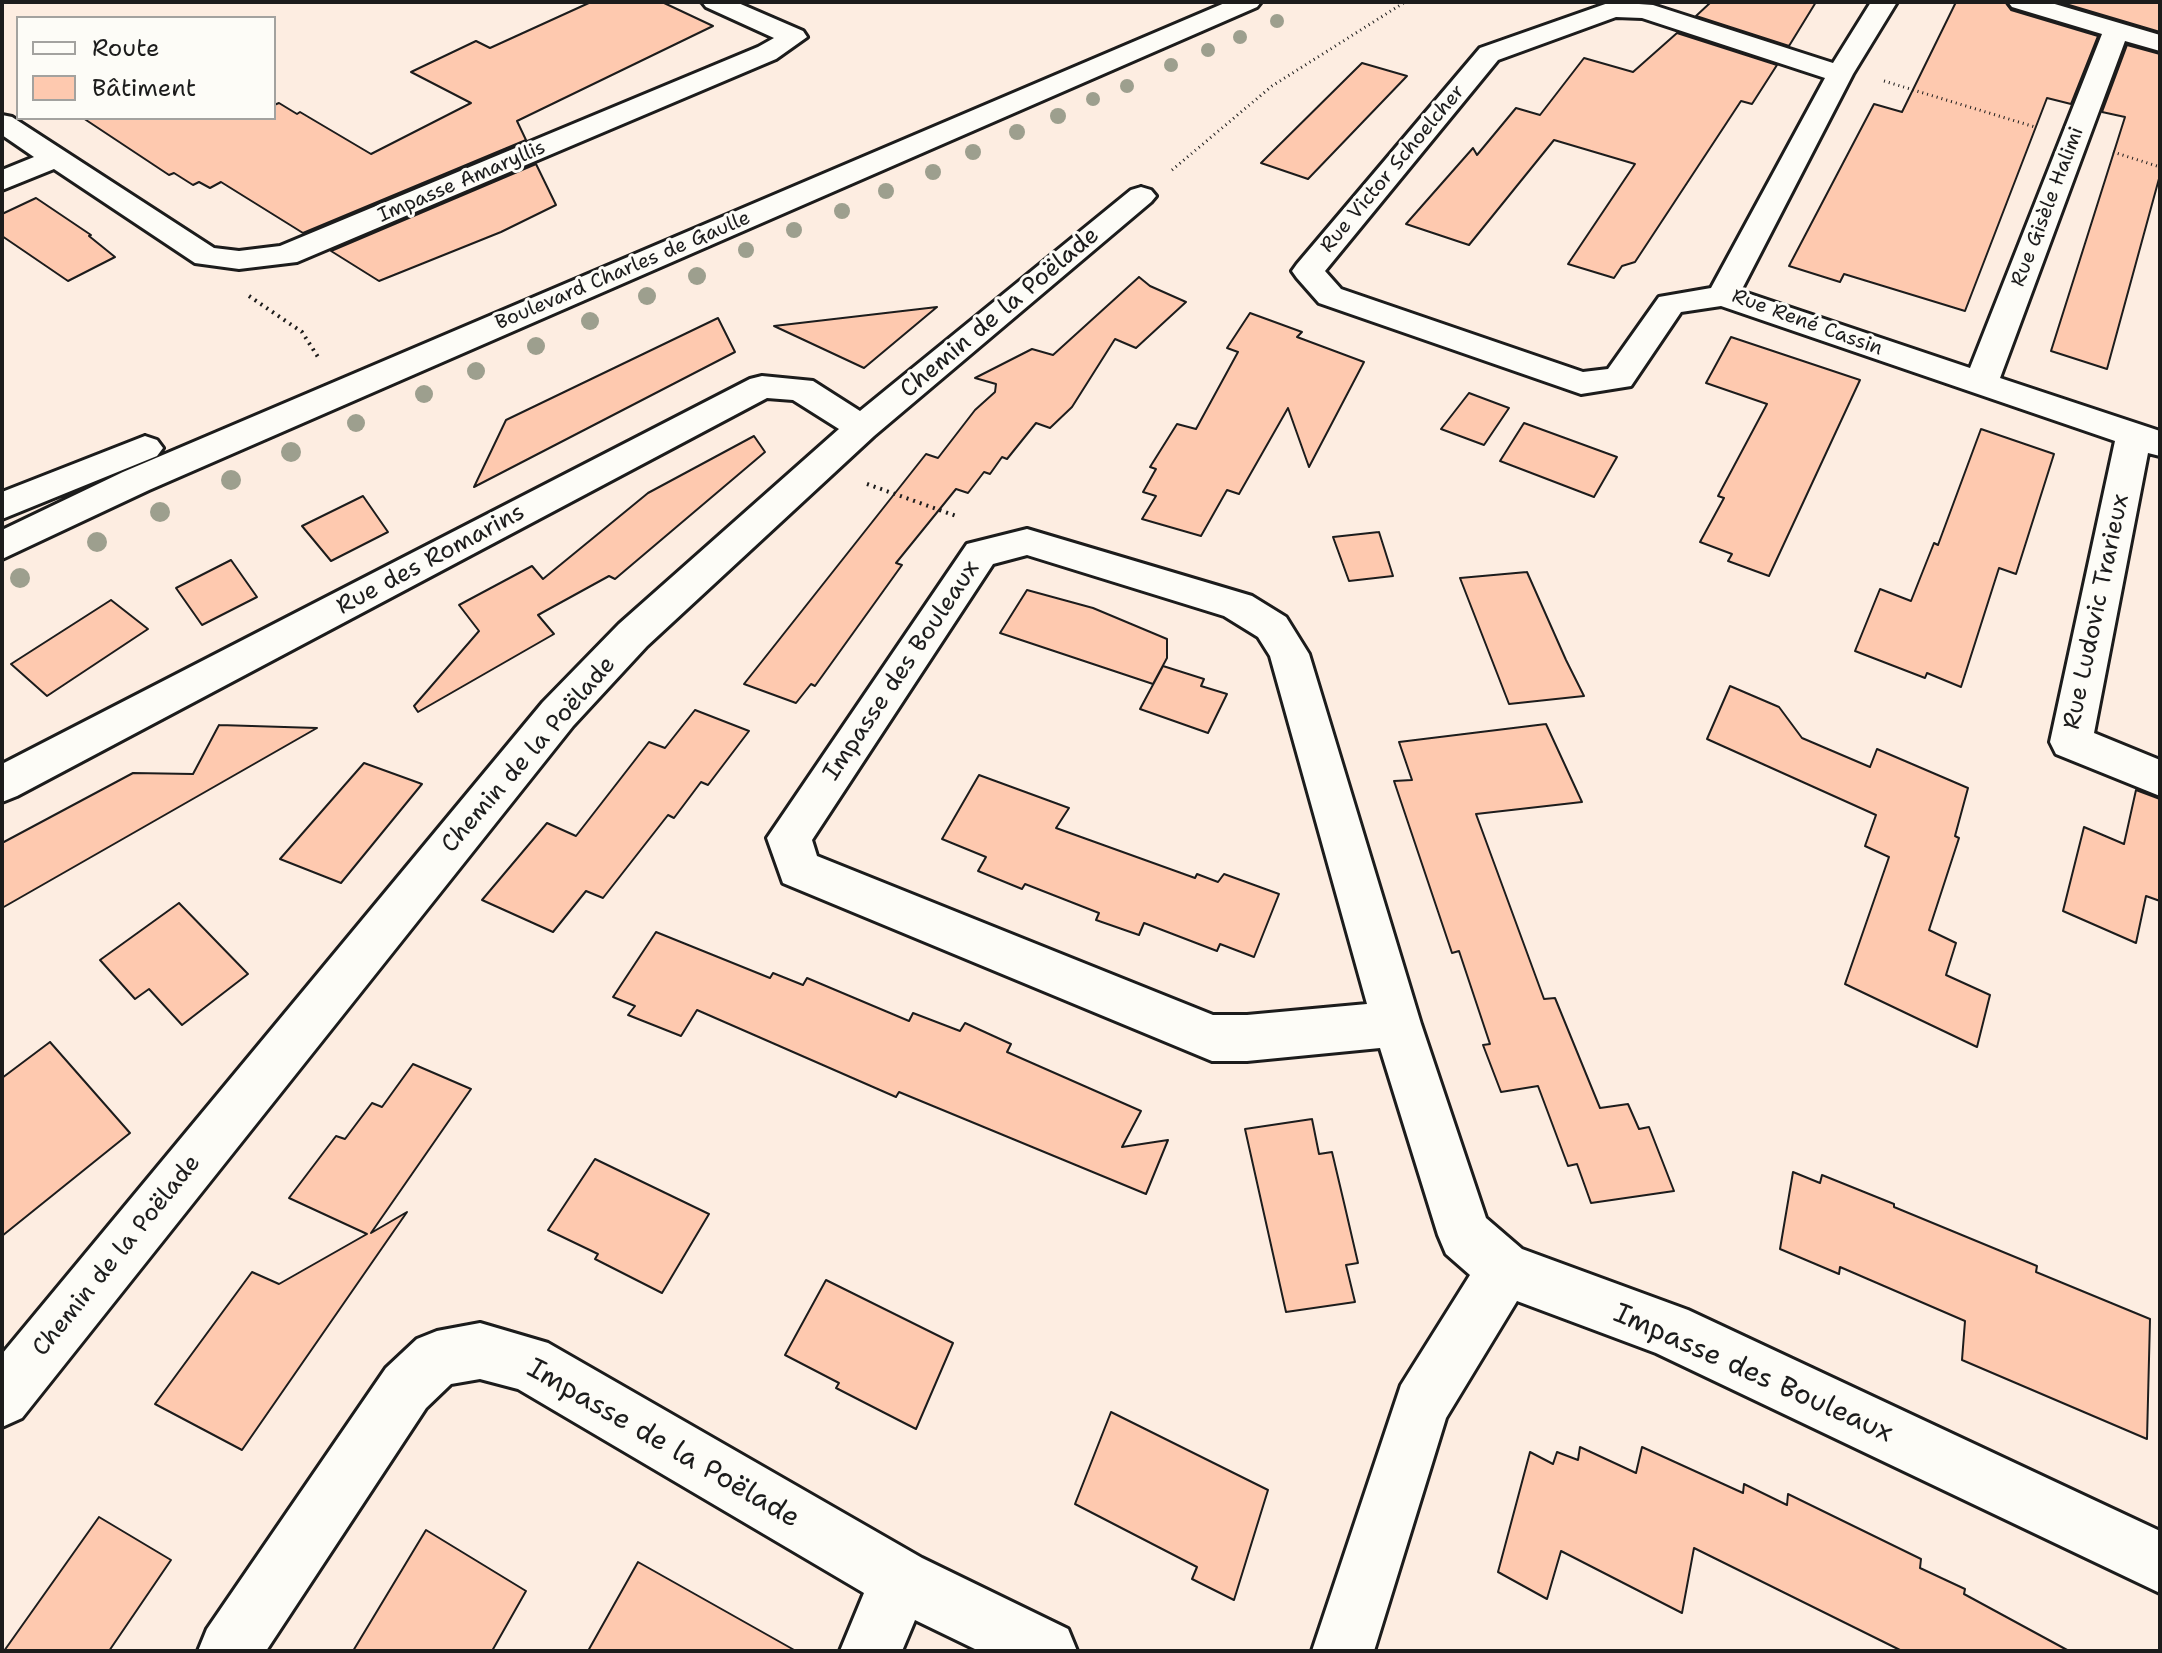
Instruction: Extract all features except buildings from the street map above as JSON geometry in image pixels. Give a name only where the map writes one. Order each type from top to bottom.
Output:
[{"type":"street","name":"Impasse Amaryllis","points":[[2,123],[206,256],[239,260],[286,255],[767,53],[794,37],[715,2]]},
{"type":"street","name":"Boulevard Charles de Gaulle","points":[[2,546],[136,481],[1248,2]]},
{"type":"street","name":"Rue René Cassin","points":[[1884,2],[1842,71],[1723,296],[2147,440]]},
{"type":"street","points":[[2021,2],[2160,43]]},
{"type":"street","name":"Rue Victor Schoelcher","points":[[1723,296],[1670,304],[1619,378],[1581,383],[1330,296],[1308,271],[1489,54],[1613,9],[1644,10],[1842,71]]},
{"type":"street","name":"Rue Gisèle Halimi","points":[[1981,384],[2116,30]]},
{"type":"street","points":[[2,181],[56,158]]},
{"type":"street","name":"Chemin de la Poëlade","points":[[2,1398],[558,714],[633,635],[819,466],[1141,196]]},
{"type":"street","name":"Rue des Romarins","points":[[2,784],[762,387],[801,389],[862,428]]},
{"type":"street","points":[[2,506],[83,471],[211,424]]},
{"type":"street","name":"Rue Ludovic Trarieux","points":[[2147,440],[2071,742],[2160,778]]},
{"type":"street","name":"Impasse des Bouleaux","points":[[1397,1024],[1247,1038],[1212,1038],[799,869],[789,838],[980,554],[1027,542],[1238,606],[1272,627],[1289,654],[1397,1024],[1465,1235],[1505,1270],[1668,1330],[2160,1563]]},
{"type":"street","points":[[1343,1651],[1421,1405],[1505,1270]]},
{"type":"street","name":"Impasse de la Poëlade","points":[[229,1651],[406,1388],[437,1359],[480,1351],[528,1363],[900,1580],[1046,1651]]},
{"type":"street","points":[[871,1651],[900,1580]]},
{"type":"path","points":[[1141,196],[1272,86],[1405,2]]},
{"type":"path","points":[[1842,71],[2160,167]]},
{"type":"path","points":[[239,260],[233,286],[302,332],[323,363]]},
{"type":"path","points":[[819,466],[1027,542]]}]
